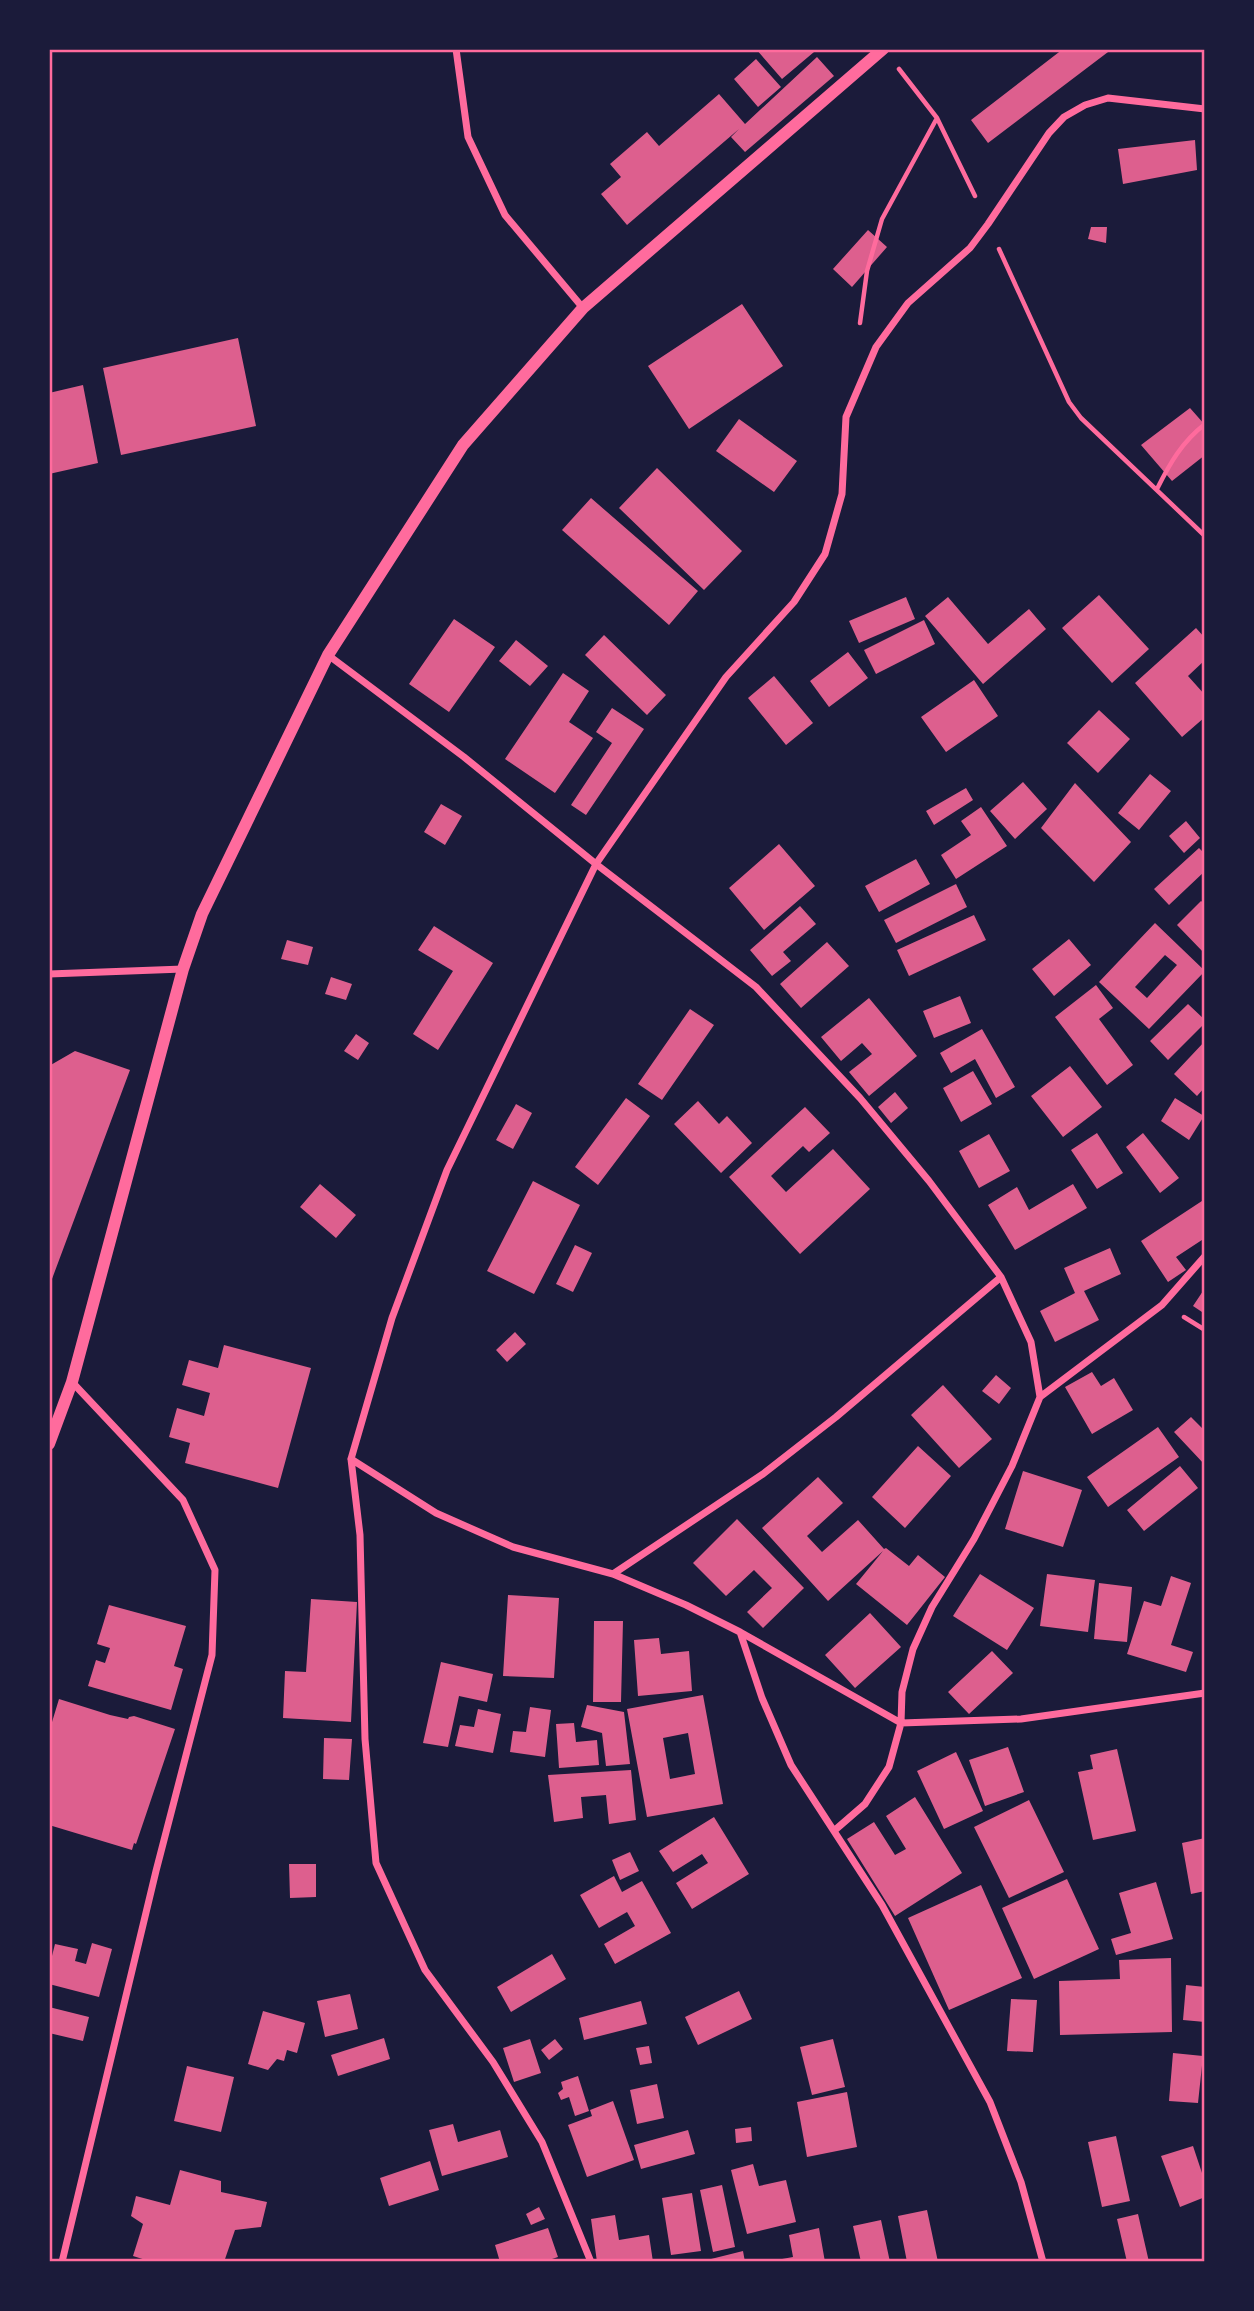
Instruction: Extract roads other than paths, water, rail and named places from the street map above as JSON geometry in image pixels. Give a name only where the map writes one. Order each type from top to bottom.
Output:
[{"type":"street","points":[[456,49],[468,136],[505,215],[583,308]]},
{"type":"street","points":[[49,1444],[72,1382],[183,968],[202,914],[328,655],[463,445],[583,308],[887,54]]},
{"type":"street","points":[[591,2262],[542,2142],[493,2062],[425,1969],[376,1863],[365,1739],[360,1535],[351,1459],[393,1318],[447,1170],[596,864],[726,677],[794,602],[825,554],[842,494],[846,418],[876,347],[908,303],[970,248],[1049,133],[1064,117],[1085,105],[1108,98],[1205,109]]},
{"type":"street","points":[[328,655],[464,757],[596,864],[756,987],[860,1098],[929,1181],[1001,1277],[1031,1342],[1041,1397]]},
{"type":"street","points":[[49,974],[183,968]]},
{"type":"street","points":[[835,1830],[865,1804],[889,1767],[901,1723],[902,1692],[913,1649],[932,1607],[974,1539],[1012,1466],[1041,1397],[1163,1304],[1205,1256]]},
{"type":"street","points":[[613,1574],[763,1475],[836,1418],[1001,1277]]},
{"type":"street","points":[[62,2262],[156,1871],[212,1654],[215,1570],[183,1500],[72,1382]]},
{"type":"street","points":[[351,1459],[436,1513],[513,1547],[613,1574],[686,1605],[740,1632],[901,1723],[1021,1719],[1205,1693]]},
{"type":"street","points":[[740,1632],[762,1698],[791,1765],[882,1905],[990,2102],[1021,2182],[1043,2262]]}]
